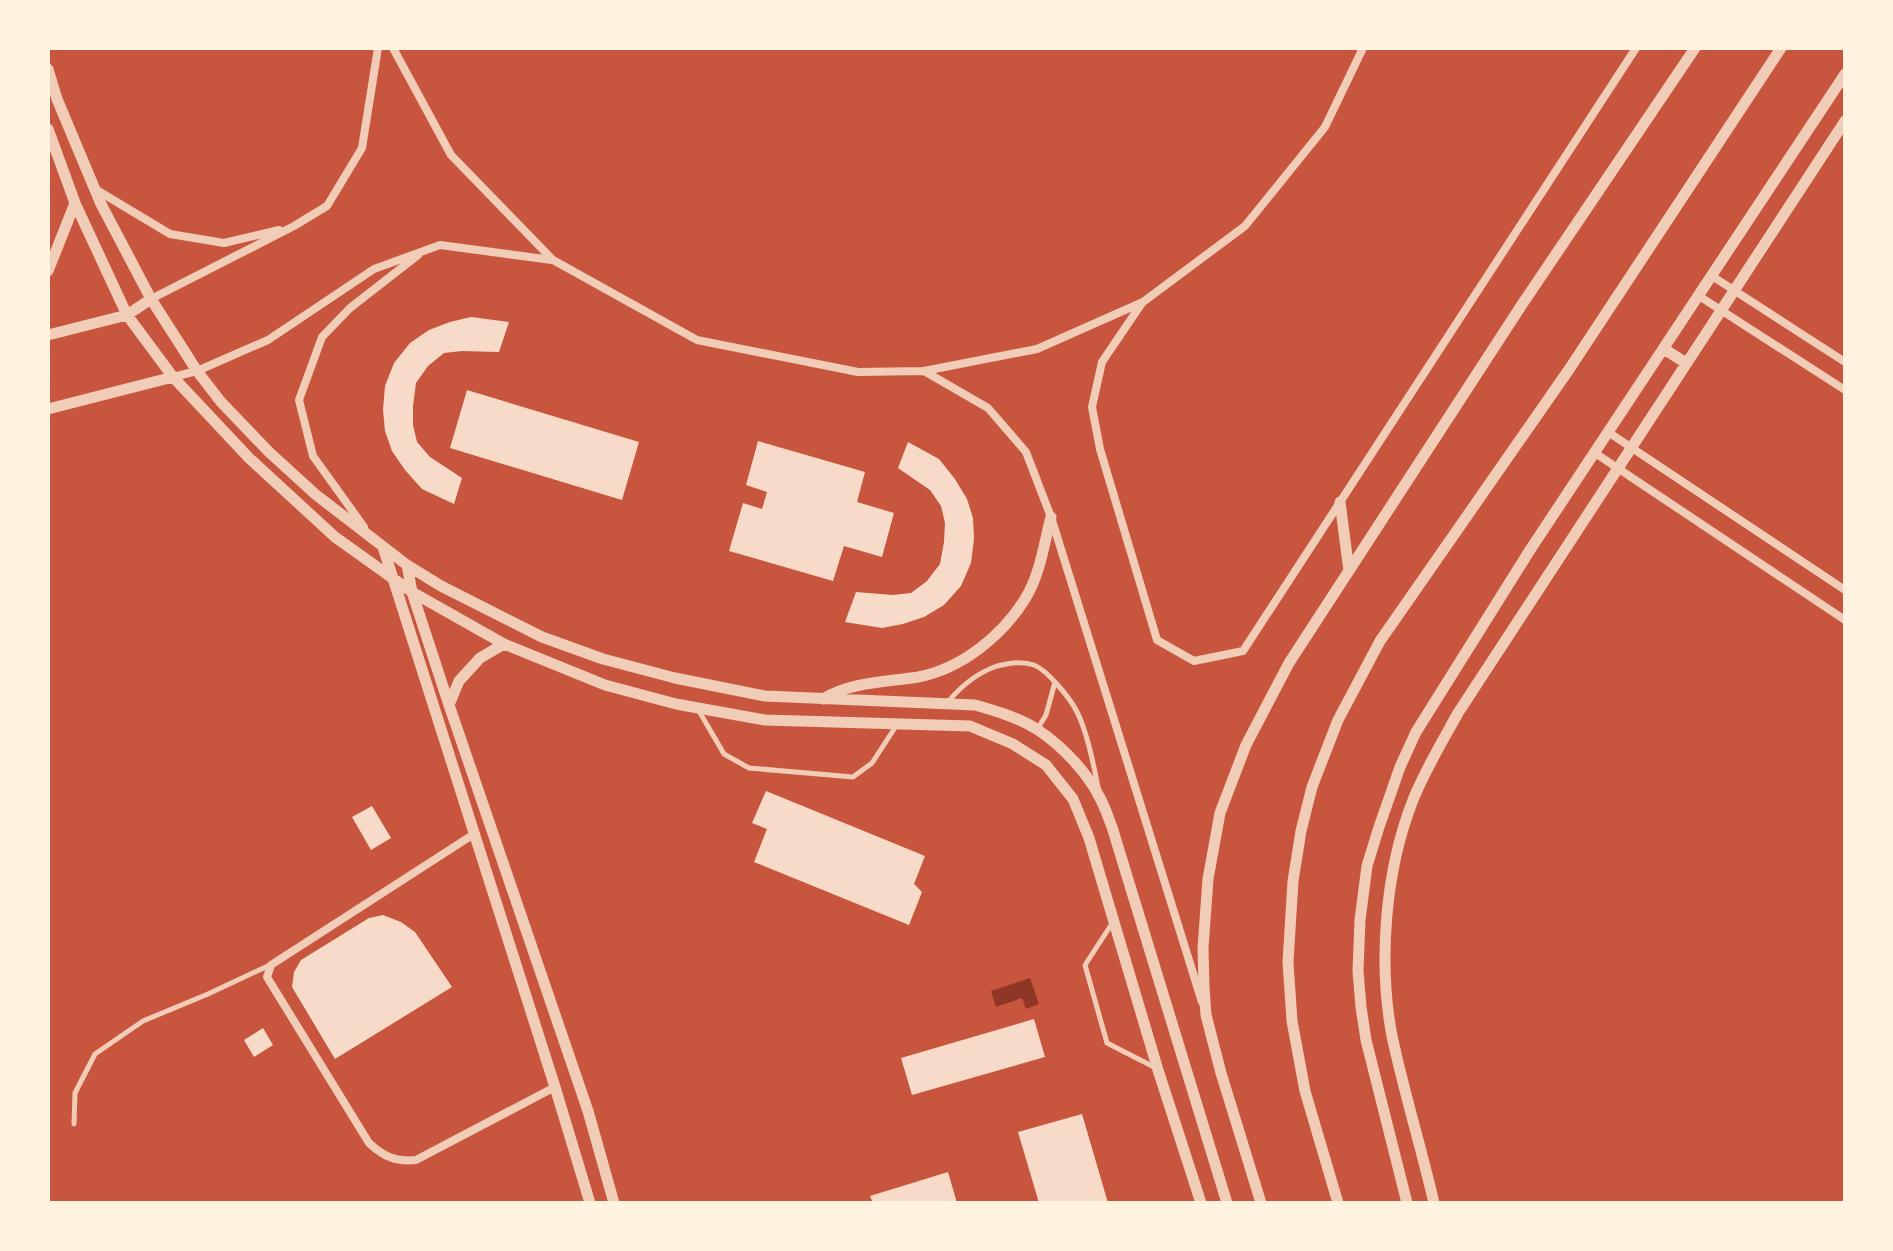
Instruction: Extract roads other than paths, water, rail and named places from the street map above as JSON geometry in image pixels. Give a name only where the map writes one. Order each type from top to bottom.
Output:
[{"type":"street","points":[[48,335],[127,315],[151,299],[327,206],[362,148],[378,48]]},
{"type":"street","points":[[393,48],[451,155],[553,260],[697,340],[858,372],[924,371],[1037,349],[1143,302],[1245,226],[1325,127],[1363,48]]},
{"type":"street","points":[[1143,302],[1102,362],[1092,407],[1100,449],[1157,640],[1194,661],[1243,651],[1636,48]]},
{"type":"street","points":[[1206,1015],[1203,948],[1208,879],[1220,813],[1246,745],[1282,677],[1349,572],[1521,306],[1695,48]]},
{"type":"street","points":[[1338,1203],[1305,1091],[1292,1021],[1288,962],[1293,881],[1312,787],[1338,720],[1380,641],[1570,368],[1781,48]]},
{"type":"street","points":[[48,69],[57,99],[95,189],[151,299],[197,371],[221,402],[269,452],[315,494],[407,565],[441,586],[542,637],[603,659],[675,678],[765,696],[975,705],[1038,729],[1062,750],[1100,797],[1116,839],[1227,1203]]},
{"type":"street","points":[[1407,1203],[1369,1052],[1358,971],[1367,866],[1396,779],[1416,732],[1530,550],[1845,74]]},
{"type":"street","points":[[1434,1203],[1402,1079],[1387,996],[1386,923],[1398,845],[1417,791],[1458,713],[1845,121]]},
{"type":"street","points":[[48,129],[75,203],[127,315],[173,377],[249,458],[335,537],[412,592],[504,644],[605,685],[697,708],[765,720],[970,726],[1013,744],[1046,765],[1073,799],[1089,838],[1201,1203]]},
{"type":"street","points":[[95,189],[170,234],[224,243],[294,226]]},
{"type":"street","points":[[48,271],[75,203]]},
{"type":"street","points":[[48,409],[197,371],[268,340],[374,269],[440,245],[553,260]]},
{"type":"street","points":[[369,535],[313,456],[299,400],[322,337],[350,308],[424,251]]},
{"type":"street","points":[[1712,276],[1845,362]]},
{"type":"street","points":[[1699,296],[1845,390]]},
{"type":"street","points":[[1664,349],[1686,363]]},
{"type":"street","points":[[924,371],[988,408],[1026,452],[1051,517],[1206,1015],[1261,1203]]},
{"type":"street","points":[[1608,432],[1845,590]]},
{"type":"street","points":[[1595,453],[1845,620]]},
{"type":"street","points":[[1340,502],[1349,572]]},
{"type":"street","points":[[822,700],[836,691],[922,676],[949,668],[971,654],[1001,630],[1026,598],[1038,569],[1051,517]]},
{"type":"street","points":[[383,547],[590,1203]]},
{"type":"street","points":[[407,565],[412,592],[449,705],[588,1111],[614,1203]]},
{"type":"street","points":[[449,705],[459,681],[480,658],[504,644]]},
{"type":"street","points":[[474,834],[271,965],[267,977],[369,1143],[394,1160],[416,1160],[555,1087]]},
{"type":"lane","points":[[948,703],[958,689],[986,670],[1008,663],[1035,665],[1055,682],[1076,711],[1094,764],[1100,797]]},
{"type":"lane","points":[[1038,729],[1046,715],[1055,682]]},
{"type":"lane","points":[[697,708],[724,754],[749,768],[853,777],[872,763],[899,723]]},
{"type":"lane","points":[[1114,921],[1085,965],[1107,1043],[1158,1070]]},
{"type":"lane","points":[[74,1124],[75,1093],[95,1054],[143,1021],[271,965]]}]
